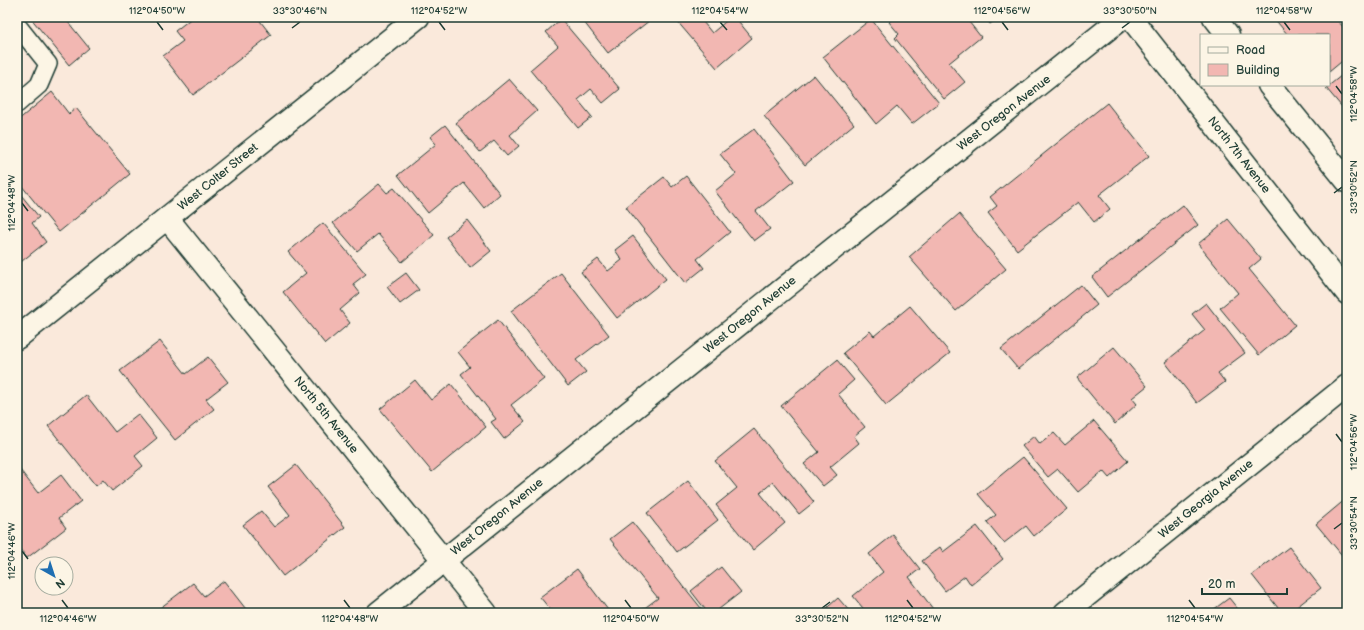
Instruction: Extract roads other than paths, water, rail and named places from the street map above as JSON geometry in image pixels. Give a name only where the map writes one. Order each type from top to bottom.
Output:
[{"type":"street","name":"West Colter Street","points":[[17,338],[418,17]]},
{"type":"street","name":"West Oregon Avenue","points":[[378,613],[1123,17]]},
{"type":"street","name":"North 7th Avenue","points":[[1130,17],[1347,293]]},
{"type":"street","points":[[1214,17],[1227,34]]},
{"type":"street","points":[[1270,86],[1347,181]]},
{"type":"street","name":"North 5th Avenue","points":[[167,218],[486,613]]},
{"type":"street","name":"West Georgia Avenue","points":[[1066,613],[1347,386]]},
{"type":"lane","points":[[17,26],[48,64],[39,85],[17,104]]}]
